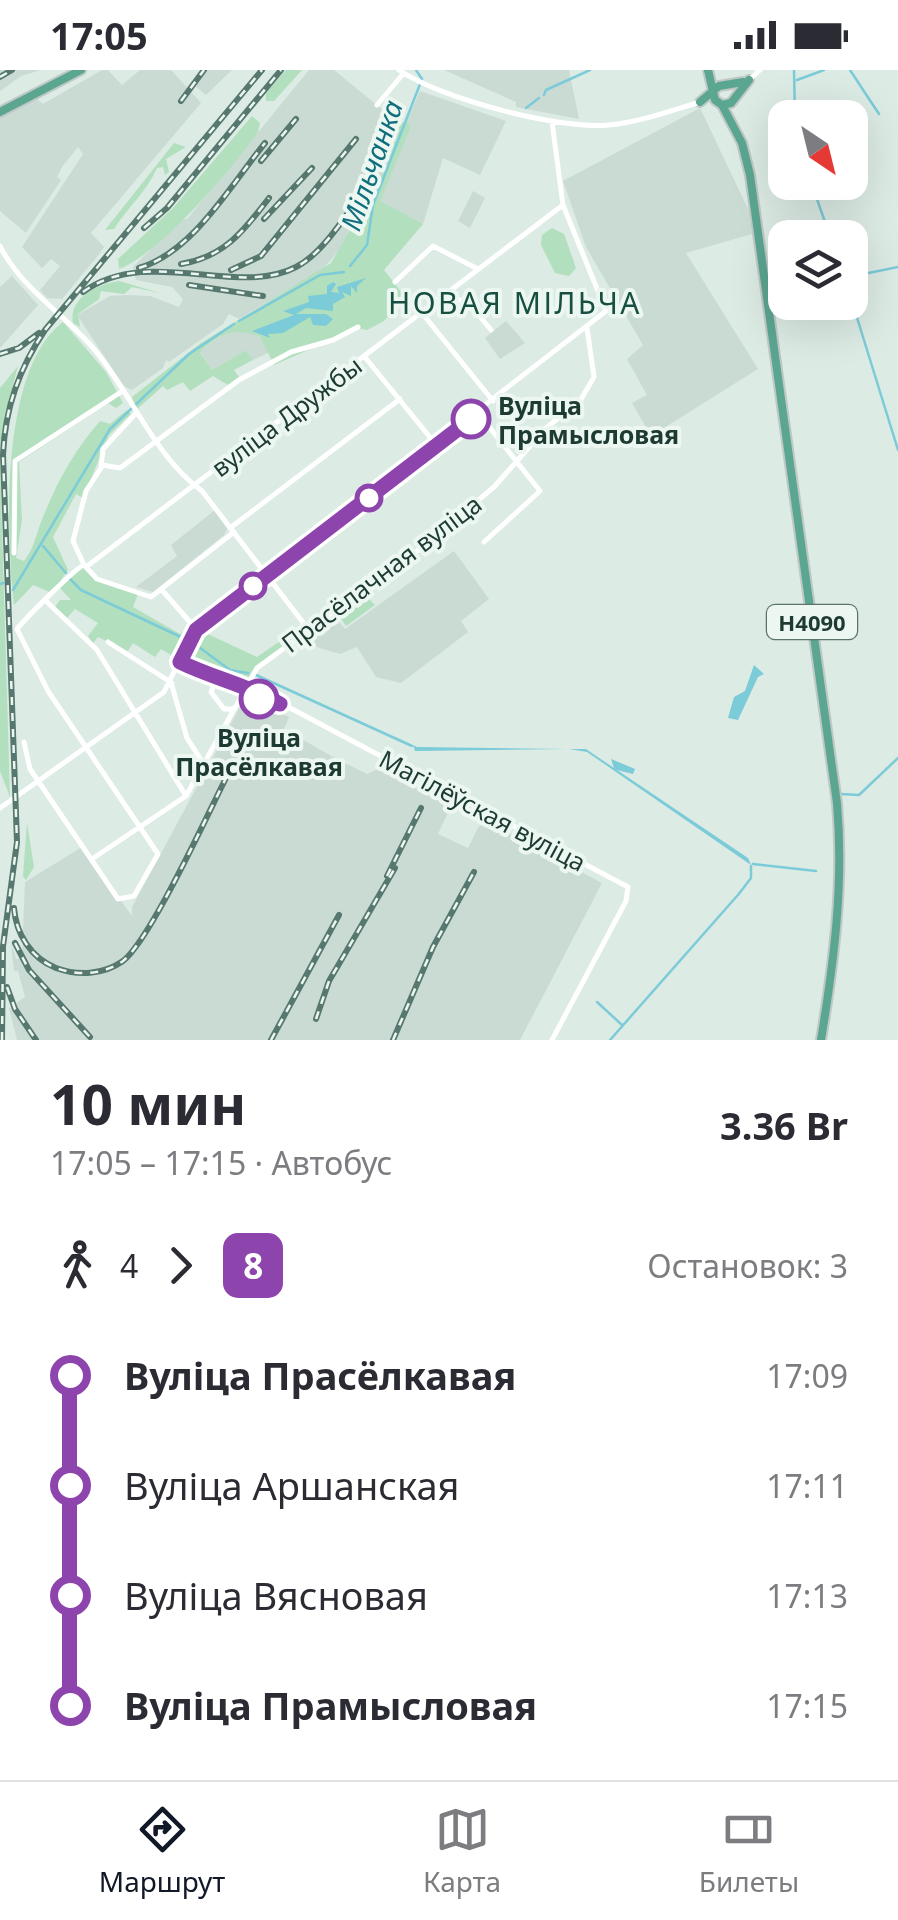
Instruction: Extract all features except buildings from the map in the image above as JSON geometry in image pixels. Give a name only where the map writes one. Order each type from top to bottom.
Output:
[{"type":"main road","points":[[0,112],[81,70]]},
{"type":"main road","name":"Н4090","points":[[710,70],[727,85],[734,98],[763,262],[840,832],[836,942],[821,1040]]},
{"type":"main road","name":"Н4090","points":[[710,70],[720,105],[740,136]]},
{"type":"main road","points":[[700,102],[715,90],[749,80]]},
{"type":"main road","points":[[700,102],[720,105],[734,98],[749,80]]},
{"type":"street","points":[[749,80],[760,70]]},
{"type":"street","points":[[377,106],[401,72],[426,85],[552,122],[624,123],[700,102]]},
{"type":"street","points":[[0,808],[172,683],[196,630],[601,316],[606,304],[563,205],[552,122]]},
{"type":"street","name":"вуліца Дружбы","points":[[86,746],[29,660],[16,629],[47,602],[68,573],[85,566],[194,486],[563,205]]},
{"type":"street","points":[[0,246],[17,274],[95,350],[133,410],[308,629]]},
{"type":"street","points":[[395,282],[433,246],[481,266]]},
{"type":"street","points":[[444,296],[468,302],[490,330]]},
{"type":"street","points":[[422,313],[493,401]]},
{"type":"street","points":[[102,465],[120,468],[238,380],[295,350],[333,340],[358,326]]},
{"type":"street","name":"Прасёлачная вуліца","points":[[186,796],[257,668],[414,554],[518,462],[546,428],[580,401],[591,384],[592,348],[586,328]]},
{"type":"street","points":[[364,356],[437,446]]},
{"type":"street","points":[[14,554],[16,461],[121,392]]},
{"type":"street","points":[[133,410],[110,436],[102,452],[102,465],[86,492],[73,541],[85,566],[100,580],[150,597],[400,399]]},
{"type":"street","points":[[478,413],[540,491],[484,542]]},
{"type":"street","points":[[162,590],[196,630]]},
{"type":"street","points":[[47,602],[97,650],[186,796],[92,859]]},
{"type":"street","points":[[108,642],[172,683],[187,738],[205,766]]},
{"type":"street","name":"Магілёўская вуліца","points":[[180,662],[248,686],[628,887],[626,900],[552,1040]]},
{"type":"street","points":[[217,678],[211,692],[224,709],[235,709]]},
{"type":"street","points":[[24,742],[38,781],[118,899],[134,896],[158,854],[86,746]]},
{"type":"shaded area","points":[[0,70],[41,70],[21,76],[0,91]]},
{"type":"shaded area","points":[[108,70],[122,85],[140,70],[171,70],[201,103],[91,233],[104,247],[100,253],[62,299],[47,298],[40,290],[60,266],[51,259],[42,268],[22,247],[83,154],[78,147],[62,167],[57,177],[61,180],[26,233],[0,211],[0,118],[37,99],[43,104]]},
{"type":"shaded area","points":[[206,70],[232,70],[206,95],[195,86]]},
{"type":"shaded area","points":[[309,70],[334,70],[400,124],[385,171],[339,250],[323,269],[239,319],[229,314],[223,324],[169,362],[166,360],[163,368],[132,390],[124,386],[77,315],[110,296],[150,296],[179,307],[183,299],[172,287],[136,280],[133,267],[181,219],[187,219]]},
{"type":"shaded area","points":[[444,70],[569,70],[579,119],[516,107],[516,102]]},
{"type":"shaded area","points":[[420,91],[506,121],[480,175],[443,158],[423,224],[379,202],[411,127],[407,121]]},
{"type":"shaded area","points":[[700,108],[749,211],[752,234],[686,253],[758,369],[651,436],[632,403],[647,395],[627,359],[643,345],[586,247],[563,181]]},
{"type":"shaded area","points":[[473,191],[485,198],[470,228],[458,221]]},
{"type":"shaded area","points":[[12,276],[38,305],[0,348],[0,287]]},
{"type":"shaded area","points":[[506,321],[525,343],[500,359],[485,338]]},
{"type":"shaded area","points":[[228,331],[260,337],[270,352],[253,360],[246,350],[212,370],[200,351]]},
{"type":"shaded area","points":[[215,510],[227,529],[224,535],[153,592],[136,587],[177,556],[171,545]]},
{"type":"shaded area","points":[[454,551],[489,599],[461,621],[468,632],[401,683],[376,677],[357,647],[340,654],[303,643],[335,617],[345,629]]},
{"type":"shaded area","points":[[246,696],[289,717],[284,729],[333,757],[367,774],[382,767],[411,788],[413,785],[452,804],[438,834],[468,848],[479,826],[492,825],[602,883],[520,1040],[17,1040],[9,1008],[25,997],[18,971],[14,971],[11,943],[16,959],[22,958],[25,882],[82,847],[132,916],[132,907]]},
{"type":"green space","points":[[286,70],[302,70],[274,101],[266,101],[266,93]]},
{"type":"green space","points":[[252,116],[260,123],[258,132],[213,188],[174,229],[119,269],[118,259],[173,208]]},
{"type":"green space","points":[[407,121],[411,127],[380,201],[423,224],[384,270],[406,298],[384,321],[367,330],[358,328],[274,365],[260,337],[242,332],[220,336],[200,352],[212,370],[246,350],[253,360],[234,370],[239,377],[228,385],[213,376],[190,391],[183,382],[167,390],[163,386],[136,410],[132,397],[201,343],[331,263],[384,172],[400,124]]},
{"type":"green space","points":[[174,143],[186,147],[166,159],[169,172],[165,175],[163,167],[157,168],[114,229],[105,230]]},
{"type":"green space","points":[[552,228],[564,234],[576,268],[569,276],[555,273],[541,245],[542,235]]},
{"type":"green space","points":[[119,281],[160,293],[132,287],[124,294],[101,291],[99,299],[78,314],[80,327],[73,323],[75,306],[86,294]]},
{"type":"green space","points":[[63,322],[106,372],[123,403],[116,408],[108,403],[19,462],[22,520],[16,558],[24,561],[28,556],[61,478],[91,432],[100,421],[110,424],[127,410],[131,414],[109,435],[83,498],[76,494],[53,537],[68,570],[52,593],[33,585],[14,605],[9,496],[18,413],[42,345]]},
{"type":"green space","points":[[18,366],[4,418],[0,459],[0,388]]},
{"type":"green space","points":[[0,459],[10,797],[0,771]]},
{"type":"green space","points":[[83,567],[94,578],[138,594],[133,607],[180,634],[188,627],[191,631],[176,658],[161,649],[155,657],[133,643],[128,651],[98,637],[93,643],[88,636],[98,623],[75,609],[67,618],[55,607],[60,600],[71,600],[60,588]]},
{"type":"green space","points":[[365,595],[375,605],[346,626],[338,614]]},
{"type":"green space","points":[[302,626],[300,633],[256,666],[247,680],[213,674],[185,658],[199,630],[257,657]]},
{"type":"green space","points":[[27,823],[34,867],[26,880],[23,876]]},
{"type":"water","points":[[366,278],[357,286],[357,293],[351,286],[351,296],[342,292],[345,297],[333,304],[333,311],[306,308],[296,314],[326,314],[333,319],[326,326],[313,325],[310,317],[283,333],[268,334],[270,338],[252,331],[294,315],[283,311],[309,302],[308,296],[327,294],[327,286],[333,282],[336,284],[331,292],[339,293],[337,287]]},
{"type":"water","points":[[754,665],[764,674],[758,677],[738,720],[728,718],[734,697],[745,691]]},
{"type":"water","points":[[413,745],[417,747],[566,749],[415,751]]},
{"type":"water","points":[[569,749],[586,749],[614,768],[611,759],[635,769],[633,774],[617,770],[748,858],[751,865],[587,752]]},
{"type":"waterway","name":"Мільчанка","points":[[350,266],[367,245],[373,205],[422,79],[416,70]]},
{"type":"waterway","points":[[544,95],[546,90],[590,70]]},
{"type":"waterway","points":[[794,70],[795,100]]},
{"type":"waterway","points":[[797,80],[824,70]]},
{"type":"waterway","points":[[850,70],[879,114]]},
{"type":"waterway","points":[[526,108],[539,98]]},
{"type":"waterway","points":[[817,200],[824,220]]},
{"type":"waterway","points":[[868,273],[898,267]]},
{"type":"waterway","name":"Мільчанка","points":[[239,321],[320,275],[344,272]]},
{"type":"waterway","points":[[858,320],[898,450]]},
{"type":"waterway","name":"Мільчанка","points":[[13,590],[110,429],[189,354],[234,324]]},
{"type":"waterway","points":[[43,546],[66,573]]},
{"type":"waterway","points":[[69,578],[81,590],[185,639]]},
{"type":"waterway","points":[[192,642],[230,670],[248,673]]},
{"type":"waterway","points":[[256,675],[412,746]]},
{"type":"waterway","points":[[841,794],[859,795],[898,758]]},
{"type":"waterway","points":[[753,864],[816,871]]},
{"type":"waterway","points":[[738,895],[751,878],[751,866]]},
{"type":"waterway","points":[[610,1040],[737,896]]},
{"type":"waterway","points":[[597,1002],[622,1025]]},
{"type":"railway","points":[[0,77],[12,70]]},
{"type":"railway","points":[[181,101],[204,70]]},
{"type":"railway","points":[[2,1040],[3,946],[17,842],[3,455],[10,405],[21,374],[45,330],[262,70]]},
{"type":"railway","points":[[144,228],[167,208],[281,70]]},
{"type":"railway","points":[[261,161],[296,119]]},
{"type":"railway","points":[[231,270],[261,256],[356,139]]},
{"type":"railway","points":[[139,268],[177,248],[193,233],[265,143]]},
{"type":"railway","points":[[264,219],[312,168]]},
{"type":"railway","points":[[83,292],[108,279],[135,273],[247,277],[273,275],[296,267],[328,240],[372,179]]},
{"type":"railway","points":[[181,264],[221,249],[242,232],[269,198]]},
{"type":"railway","points":[[189,285],[263,296]]},
{"type":"railway","points":[[0,354],[19,348],[39,333]]},
{"type":"railway","points":[[14,908],[26,944],[47,964],[90,973],[123,961],[164,902],[229,772]]},
{"type":"railway","points":[[387,876],[421,808]]},
{"type":"railway","points":[[316,1019],[329,981],[395,868]]},
{"type":"railway","points":[[393,1040],[433,947],[474,872]]},
{"type":"railway","points":[[271,1040],[339,915]]},
{"type":"railway","points":[[15,943],[29,970],[90,1037]]},
{"type":"railway","points":[[7,987],[15,1009],[36,1040]]},
{"type":"bus line","name":"8","points":[[259,699],[270,705],[280,704],[239,682],[214,678],[180,662],[196,630],[471,419]]},
{"type":"place","name":"Вуліца Прамысловая","points":[[471,419]]},
{"type":"place","name":"Вуліца Прасёлкавая","points":[[259,699]]},
{"type":"district","name":"НОВАЯ МІЛЬЧА","points":[[515,302]]}]
